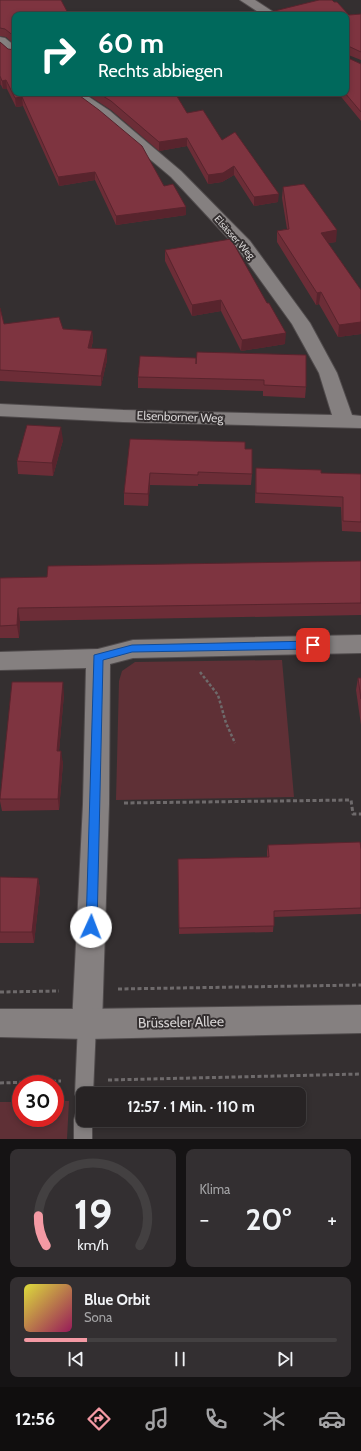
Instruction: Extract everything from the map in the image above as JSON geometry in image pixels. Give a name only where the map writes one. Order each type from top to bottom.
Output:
[{"type":"street","points":[[246,0],[267,12]]},
{"type":"street","points":[[0,41],[12,51]]},
{"type":"street","name":"Elsässer Weg","points":[[78,96],[104,114],[176,174],[244,245],[301,323],[352,422]]},
{"type":"street","name":"Elsenborner Weg","points":[[0,410],[123,416],[352,422]]},
{"type":"street","points":[[0,661],[98,658],[132,648],[361,644]]},
{"type":"street","points":[[87,1024],[87,990],[95,812],[98,658]]},
{"type":"street","name":"Brüsseler Allee","points":[[0,1023],[87,1024],[361,1019]]},
{"type":"lane","points":[[85,1087],[87,1024]]},
{"type":"lane","points":[[83,1127],[83,1139]]},
{"type":"path","points":[[194,647],[195,666],[218,696],[226,723],[235,743]]},
{"type":"path","points":[[146,802],[351,800],[353,814],[361,814]]},
{"type":"path","points":[[0,992],[361,985]]},
{"type":"path","points":[[0,1083],[85,1087],[361,1074]]},
{"type":"shaded area","points":[[282,660],[294,797],[116,800],[119,681],[122,671],[135,662]]},
{"type":"shaded area","points":[[64,1101],[69,1101],[67,1139],[0,1139],[0,1102],[12,1102],[12,1127],[64,1127]]},
{"type":"building","points":[[0,0],[61,0],[67,12],[12,12],[12,35],[5,29],[0,28]]},
{"type":"building","points":[[319,0],[332,0],[337,2],[346,12],[270,12]]},
{"type":"building","points":[[361,14],[361,52],[349,46],[349,15]]},
{"type":"building","points":[[0,42],[8,49],[12,50],[12,92],[6,80],[2,81],[0,76]]},
{"type":"building","points":[[349,58],[361,64],[361,112],[348,96],[349,96]]},
{"type":"building","points":[[14,96],[80,96],[142,146],[164,186],[173,184],[186,207],[116,216],[95,172],[58,177],[22,97],[15,98]]},
{"type":"building","points":[[103,96],[177,96],[187,113],[203,110],[222,140],[235,132],[279,194],[254,197],[234,166],[223,173],[208,175],[187,138],[159,142],[111,101]]},
{"type":"building","points":[[304,184],[337,230],[321,233],[361,290],[361,322],[339,325],[321,292],[317,293],[277,231],[289,229],[283,187]]},
{"type":"building","points":[[231,239],[267,303],[269,303],[286,333],[242,340],[221,300],[192,305],[165,250]]},
{"type":"building","points":[[0,308],[4,324],[59,317],[63,329],[92,331],[88,348],[107,349],[101,376],[0,370]]},
{"type":"building","points":[[197,352],[306,355],[306,387],[264,385],[264,380],[138,377],[140,356],[196,358],[196,364]]},
{"type":"building","points":[[27,425],[61,427],[52,463],[17,461]]},
{"type":"building","points":[[130,439],[245,442],[245,449],[252,449],[252,474],[198,472],[198,475],[150,473],[148,494],[124,493]]},
{"type":"building","points":[[256,468],[321,470],[321,473],[361,474],[361,522],[343,521],[343,497],[256,493]]},
{"type":"building","points":[[361,561],[361,603],[18,608],[17,625],[0,626],[0,578],[47,577],[48,566]]},
{"type":"building","points":[[358,678],[361,678],[361,699]]},
{"type":"building","points":[[12,682],[63,682],[57,751],[61,751],[58,799],[0,799]]},
{"type":"building","points":[[360,842],[361,908],[274,911],[274,926],[179,928],[178,859],[269,857],[268,845]]},
{"type":"building","points":[[0,877],[38,878],[32,932],[0,932]]},
{"type":"route","points":[[91,927],[96,804],[98,658],[132,648],[313,645]]}]
